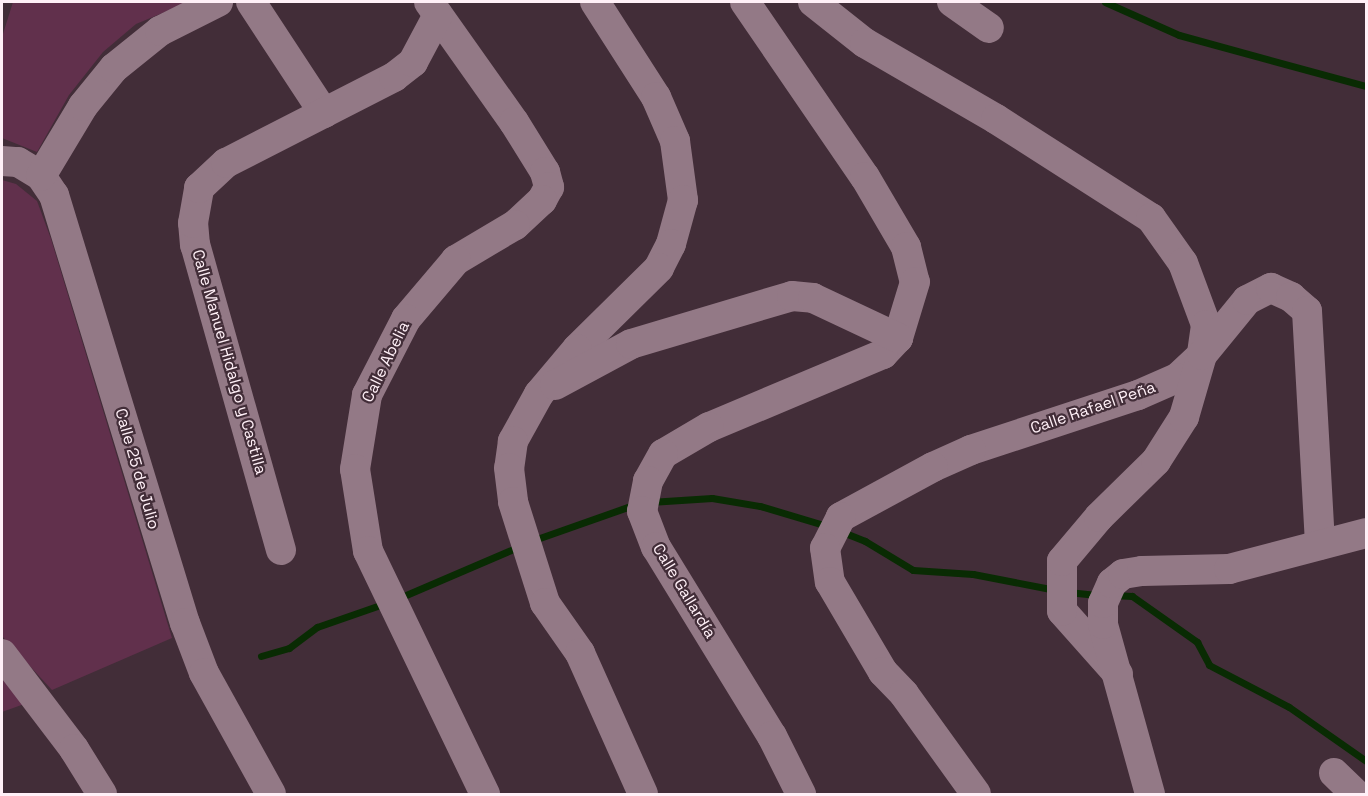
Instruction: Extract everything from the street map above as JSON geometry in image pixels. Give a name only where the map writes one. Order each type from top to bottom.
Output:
[{"type":"street","points":[[2,160],[18,162],[41,176],[83,106],[114,68],[160,31],[218,2]]},
{"type":"street","points":[[251,2],[324,113]]},
{"type":"street","points":[[595,2],[656,97],[675,141],[683,200],[671,244],[659,268],[578,349],[539,394],[513,441],[509,468],[513,502],[545,603],[580,653],[643,795]]},
{"type":"street","points":[[539,394],[631,344],[792,297],[813,298],[898,338],[915,282],[906,247],[865,177],[745,2]]},
{"type":"street","points":[[813,2],[865,43],[996,119],[1151,218],[1183,263],[1206,325],[1202,355],[1184,417],[1156,461],[1099,517],[1062,561],[1062,611],[1118,675]]},
{"type":"street","points":[[952,2],[989,28]]},
{"type":"street","name":"Calle Manuel Hidalgo y Castilla","points":[[281,550],[204,283],[193,223],[199,189],[213,172],[394,77],[413,62],[434,8]]},
{"type":"street","name":"Calle Abelia","points":[[434,8],[514,122],[545,172],[549,187],[542,200],[515,225],[456,260],[406,319],[367,395],[355,469],[368,551],[485,795]]},
{"type":"street","name":"Calle 25 de Julio","points":[[41,176],[54,195],[185,623],[204,673],[271,795]]},
{"type":"street","name":"Calle Rafael Peña","points":[[976,795],[904,694],[883,672],[830,582],[825,548],[841,517],[971,450],[1148,391],[1177,378],[1202,355],[1247,300],[1271,288],[1291,297],[1307,311],[1320,545]]},
{"type":"street","name":"Calle Gallardía","points":[[801,795],[772,736],[656,547],[642,511],[648,481],[663,454],[709,427],[848,366],[883,354],[898,338]]},
{"type":"street","points":[[1150,795],[1103,624],[1103,603],[1112,582],[1123,574],[1229,569],[1366,533]]},
{"type":"street","points":[[2,654],[56,722],[102,795]]},
{"type":"street","points":[[1334,773],[1356,795]]},
{"type":"shaded area","points":[[13,2],[189,2],[136,24],[103,52],[69,95],[37,152],[2,138],[2,37]]},
{"type":"shaded area","points":[[2,180],[16,184],[37,201],[51,239],[172,638],[52,690],[2,636]]},
{"type":"shaded area","points":[[2,677],[27,703],[2,712]]},
{"type":"waterway","points":[[1105,2],[1179,35],[1366,86]]},
{"type":"waterway","points":[[650,502],[712,498],[760,506],[827,526]]},
{"type":"waterway","points":[[534,540],[636,504]]},
{"type":"waterway","points":[[840,531],[865,541],[913,570],[973,574],[1055,590]]},
{"type":"waterway","points":[[399,598],[518,547]]},
{"type":"waterway","points":[[1068,592],[1099,595]]},
{"type":"waterway","points":[[1113,595],[1132,596],[1197,642],[1209,665],[1289,707],[1366,761]]},
{"type":"waterway","points":[[261,656],[289,648],[317,627],[386,603]]}]
